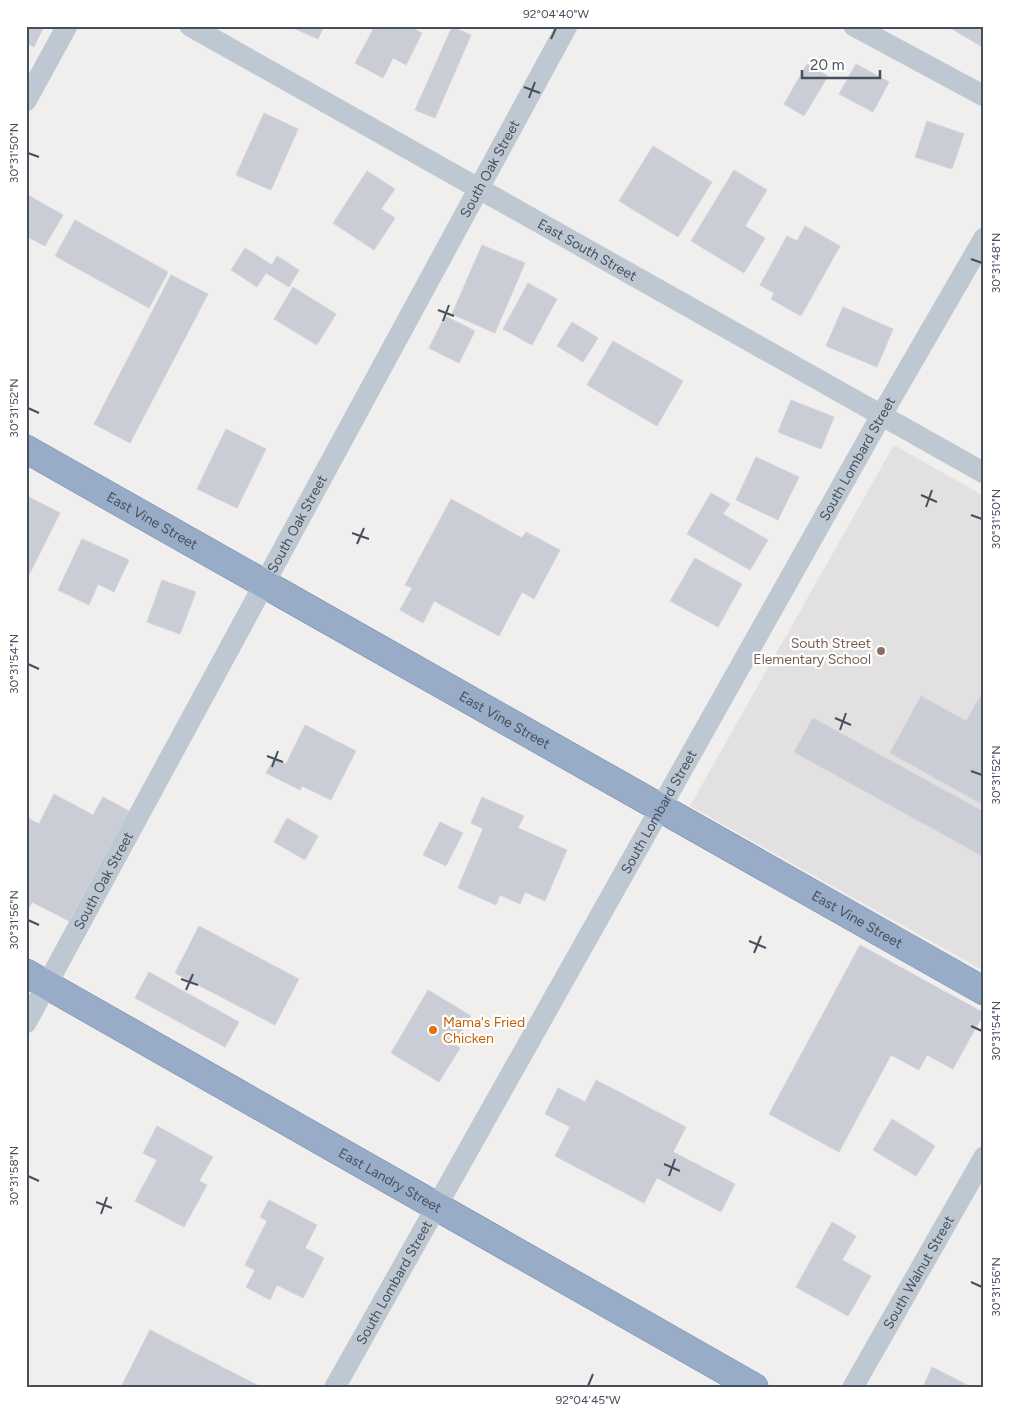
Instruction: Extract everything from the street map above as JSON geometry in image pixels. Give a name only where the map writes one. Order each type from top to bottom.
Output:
[{"type":"highway","name":"East Vine Street","points":[[26,449],[984,991]]},
{"type":"highway","name":"East Landry Street","points":[[37,979],[754,1387]]},
{"type":"street","points":[[26,101],[67,26]]},
{"type":"street","name":"East South Street","points":[[190,26],[478,190],[984,473]]},
{"type":"street","name":"South Oak Street","points":[[26,1023],[37,979],[72,936],[567,26]]},
{"type":"street","points":[[854,26],[984,96]]},
{"type":"street","name":"South Lombard Street","points":[[335,1387],[881,416],[984,238]]},
{"type":"street","name":"South Walnut Street","points":[[853,1387],[984,1157]]},
{"type":"shaded area","name":"South Street Elementary School","points":[[894,445],[984,496],[984,971],[690,806]]},
{"type":"building","points":[[26,26],[44,26],[34,47],[26,43]]},
{"type":"building","points":[[289,26],[324,26],[318,39]]},
{"type":"building","points":[[375,26],[409,26],[422,33],[406,65],[393,58],[383,78],[355,63]]},
{"type":"building","points":[[947,26],[984,26],[984,48]]},
{"type":"building","points":[[452,27],[471,35],[435,118],[415,110]]},
{"type":"building","points":[[807,64],[828,76],[804,116],[784,104]]},
{"type":"building","points":[[856,64],[889,82],[873,112],[839,94]]},
{"type":"building","points":[[264,113],[298,129],[271,190],[236,175]]},
{"type":"building","points":[[927,121],[964,134],[952,169],[915,157]]},
{"type":"building","points":[[653,146],[712,182],[678,237],[619,201]]},
{"type":"building","points":[[734,170],[767,190],[745,226],[765,238],[744,273],[691,241]]},
{"type":"building","points":[[367,171],[395,189],[381,209],[395,218],[374,250],[333,223]]},
{"type":"building","points":[[26,194],[63,215],[45,246],[26,236]]},
{"type":"building","points":[[75,220],[168,272],[149,308],[55,256]]},
{"type":"building","points":[[805,226],[840,246],[801,316],[771,299],[774,293],[760,285],[787,236],[797,241]]},
{"type":"building","points":[[482,245],[525,263],[495,333],[452,314]]},
{"type":"building","points":[[245,248],[272,265],[277,256],[299,270],[289,287],[266,273],[257,287],[231,270]]},
{"type":"building","points":[[171,275],[208,294],[130,443],[94,424]]},
{"type":"building","points":[[528,283],[557,299],[532,345],[503,329]]},
{"type":"building","points":[[293,287],[336,314],[317,345],[274,319]]},
{"type":"building","points":[[843,307],[893,329],[877,367],[826,346]]},
{"type":"building","points":[[445,316],[475,331],[459,363],[429,348]]},
{"type":"building","points":[[572,322],[598,338],[583,362],[557,346]]},
{"type":"building","points":[[613,341],[683,381],[657,426],[587,385]]},
{"type":"building","points":[[791,400],[834,417],[821,449],[778,432]]},
{"type":"building","points":[[226,429],[266,449],[237,508],[197,489]]},
{"type":"building","points":[[756,457],[799,477],[778,520],[736,500]]},
{"type":"building","points":[[711,493],[730,504],[723,514],[768,540],[750,570],[687,534]]},
{"type":"building","points":[[26,497],[60,513],[26,581]]},
{"type":"building","points":[[451,499],[522,538],[526,532],[560,550],[534,599],[522,592],[499,636],[434,601],[423,623],[400,610],[412,588],[405,585]]},
{"type":"building","points":[[82,539],[129,560],[114,592],[98,584],[89,605],[58,590]]},
{"type":"building","points":[[695,558],[742,584],[718,627],[670,601]]},
{"type":"building","points":[[162,580],[196,592],[180,634],[147,622]]},
{"type":"building","points":[[921,696],[966,721],[980,697],[984,699],[984,805],[890,753]]},
{"type":"building","points":[[813,718],[984,812],[984,857],[794,752]]},
{"type":"building","points":[[305,725],[356,751],[331,800],[302,786],[300,790],[266,773],[274,758],[286,764]]},
{"type":"building","points":[[54,794],[93,815],[103,797],[129,811],[69,921],[32,902],[26,913],[26,817],[39,824]]},
{"type":"building","points":[[482,797],[524,816],[518,828],[567,850],[545,901],[525,892],[520,904],[500,895],[496,905],[458,888],[483,829],[471,823]]},
{"type":"building","points":[[287,818],[318,836],[305,860],[274,842]]},
{"type":"building","points":[[440,822],[463,833],[446,866],[423,855]]},
{"type":"building","points":[[199,926],[299,979],[275,1025],[175,973]]},
{"type":"building","points":[[860,945],[984,1013],[953,1069],[927,1055],[919,1070],[891,1055],[839,1152],[769,1114]]},
{"type":"building","points":[[149,972],[239,1022],[225,1047],[135,998]]},
{"type":"building","name":"Mama's Fried Chicken","points":[[428,990],[471,1016],[454,1044],[460,1048],[439,1082],[391,1053]]},
{"type":"building","points":[[596,1080],[686,1127],[673,1152],[735,1184],[721,1212],[657,1178],[644,1203],[555,1156],[570,1127],[545,1114],[558,1088],[585,1102]]},
{"type":"building","points":[[892,1119],[935,1146],[916,1176],[873,1150]]},
{"type":"building","points":[[157,1126],[213,1157],[199,1181],[207,1185],[184,1227],[135,1201],[157,1160],[143,1153]]},
{"type":"building","points":[[269,1200],[317,1225],[305,1248],[324,1258],[303,1298],[277,1285],[270,1300],[246,1287],[255,1270],[245,1265],[267,1221],[260,1217]]},
{"type":"building","points":[[832,1222],[856,1236],[842,1260],[871,1276],[848,1316],[796,1287]]},
{"type":"building","points":[[150,1330],[261,1387],[121,1387]]},
{"type":"building","points":[[932,1367],[971,1387],[923,1387]]},
{"type":"place","name":"South Street Elementary School","points":[[881,651]]},
{"type":"place","name":"Mama's Fried Chicken","points":[[433,1030]]}]
